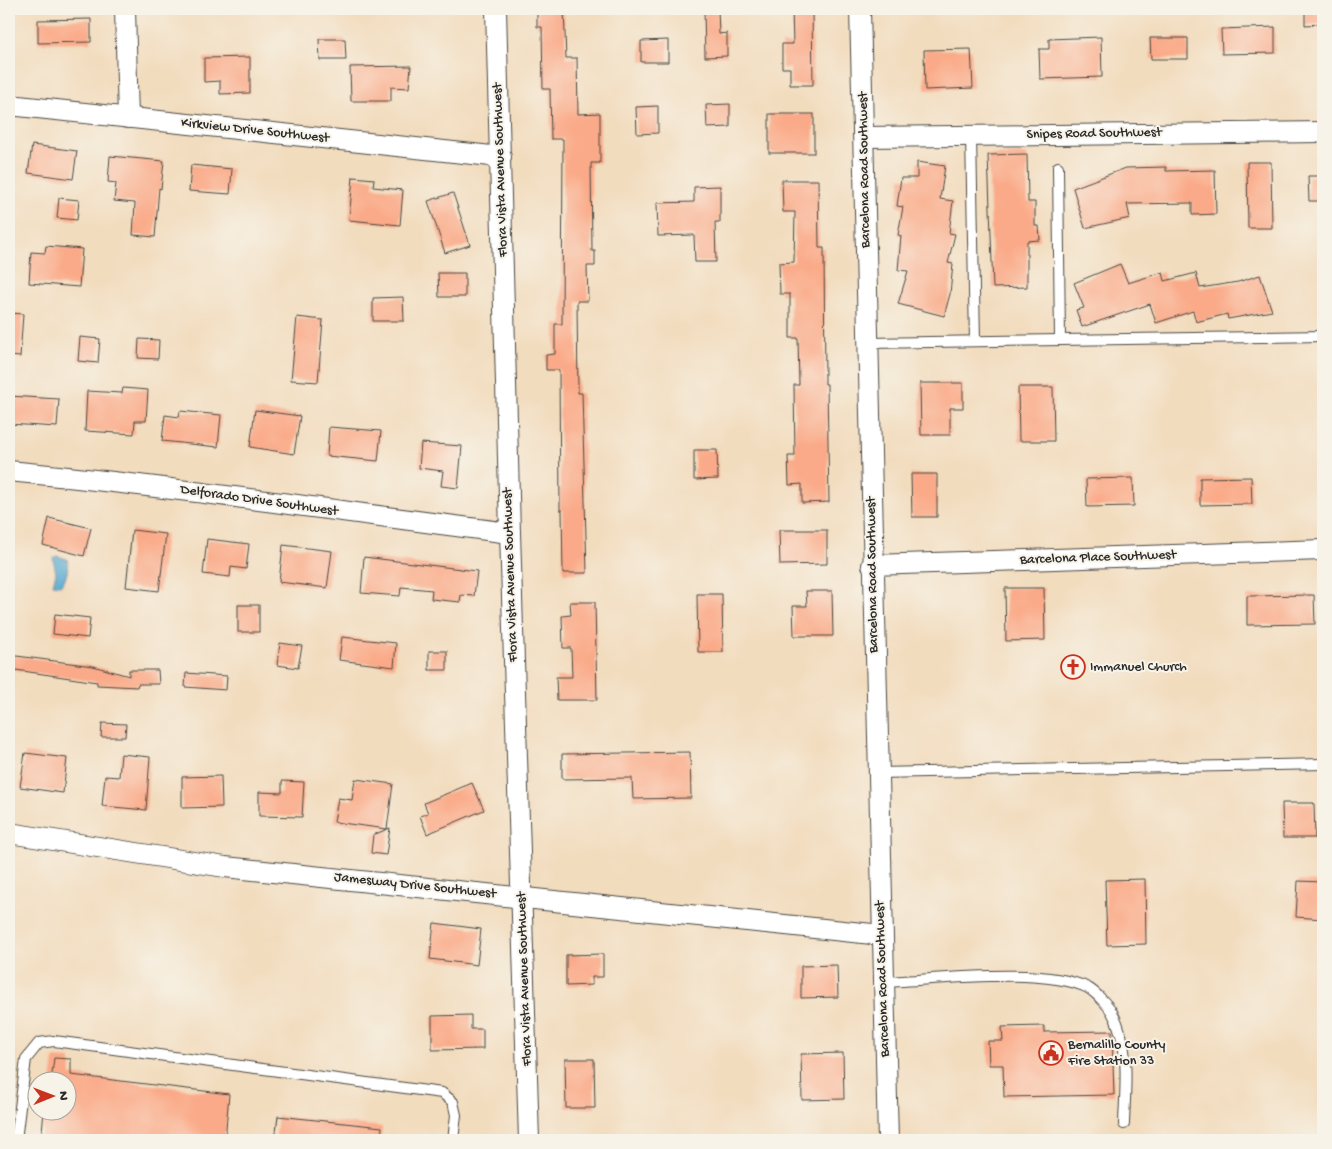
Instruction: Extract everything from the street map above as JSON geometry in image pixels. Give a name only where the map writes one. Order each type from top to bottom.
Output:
[{"type":"street","points":[[125,9],[128,118]]},
{"type":"street","name":"Flora Vista Avenue Southwest","points":[[496,9],[510,533],[530,1140]]},
{"type":"street","name":"Barcelona Road Southwest","points":[[860,9],[872,565],[888,1140]]},
{"type":"street","name":"Kirkview Drive Southwest","points":[[9,105],[501,157]]},
{"type":"street","name":"Snipes Road Southwest","points":[[864,137],[1323,132]]},
{"type":"street","name":"Delforado Drive Southwest","points":[[9,471],[141,484],[510,533]]},
{"type":"street","name":"Barcelona Place Southwest","points":[[872,565],[1323,550]]},
{"type":"street","name":"Jamesway Drive Southwest","points":[[9,833],[225,867],[522,896],[882,935]]},
{"type":"lane","points":[[971,136],[975,341]]},
{"type":"lane","points":[[1058,167],[1060,339]]},
{"type":"lane","points":[[868,343],[1323,336]]},
{"type":"lane","points":[[878,773],[1323,764]]},
{"type":"lane","points":[[884,982],[1022,976],[1065,981],[1089,988],[1111,1010],[1120,1031],[1125,1059],[1124,1124]]},
{"type":"lane","points":[[16,1140],[26,1058],[39,1043],[54,1041],[442,1093],[453,1102],[456,1115],[453,1140]]},
{"type":"water","points":[[57,556],[67,559],[68,562],[66,577],[60,585],[53,584],[56,573],[53,558]]},
{"type":"building","points":[[537,9],[564,9],[566,58],[577,58],[578,114],[600,113],[600,163],[591,163],[592,251],[595,251],[595,266],[587,266],[588,301],[577,301],[578,393],[582,393],[587,573],[563,573],[562,510],[560,510],[559,370],[546,370],[546,355],[555,354],[555,324],[562,324],[563,139],[551,139],[550,89],[543,89],[542,27],[537,27]]},
{"type":"building","points":[[704,9],[718,9],[719,34],[727,33],[727,56],[705,57]]},
{"type":"building","points":[[792,9],[812,9],[813,85],[790,85],[790,68],[782,68],[782,44],[793,44]]},
{"type":"building","points":[[1305,9],[1321,9],[1321,24],[1305,25]]},
{"type":"building","points":[[91,19],[91,42],[38,43],[38,20]]},
{"type":"building","points":[[1275,27],[1275,53],[1222,54],[1221,29]]},
{"type":"building","points":[[1101,37],[1102,77],[1040,79],[1039,49],[1049,49],[1049,39]]},
{"type":"building","points":[[1150,38],[1188,38],[1188,59],[1151,59]]},
{"type":"building","points":[[319,39],[345,39],[346,60],[320,60]]},
{"type":"building","points":[[668,40],[668,62],[641,62],[641,41]]},
{"type":"building","points":[[971,49],[973,88],[925,90],[924,50]]},
{"type":"building","points":[[250,57],[250,93],[220,94],[220,81],[204,82],[204,58]]},
{"type":"building","points":[[411,66],[409,88],[391,87],[391,101],[351,101],[350,67]]},
{"type":"building","points":[[730,104],[730,127],[707,128],[706,105]]},
{"type":"building","points":[[658,106],[658,133],[637,134],[636,107]]},
{"type":"building","points":[[769,114],[814,114],[814,153],[769,153]]},
{"type":"building","points":[[32,145],[77,151],[73,179],[28,173]]},
{"type":"building","points":[[1027,154],[1028,202],[1035,202],[1035,226],[1039,226],[1040,240],[1027,241],[1027,287],[993,288],[988,155]]},
{"type":"building","points":[[110,156],[164,161],[161,189],[159,188],[155,237],[133,235],[135,203],[114,201],[116,183],[108,182]]},
{"type":"building","points":[[917,162],[945,166],[940,199],[953,201],[949,233],[955,234],[948,263],[953,264],[950,294],[944,316],[898,304],[908,271],[898,270],[901,236],[898,235],[903,207],[897,206],[901,178],[917,178]]},
{"type":"building","points":[[1247,162],[1271,162],[1272,228],[1248,228]]},
{"type":"building","points":[[191,165],[232,169],[230,194],[189,191]]},
{"type":"building","points":[[1166,167],[1166,171],[1215,170],[1216,214],[1192,215],[1192,203],[1127,204],[1130,218],[1085,228],[1073,188],[1126,168]]},
{"type":"building","points":[[1308,176],[1323,176],[1323,201],[1309,201]]},
{"type":"building","points":[[353,177],[374,179],[373,187],[403,190],[400,225],[349,220]]},
{"type":"building","points":[[782,180],[818,180],[819,248],[824,248],[825,384],[827,384],[829,502],[802,503],[802,484],[789,485],[788,456],[795,456],[794,385],[799,385],[798,338],[790,338],[790,294],[780,294],[779,263],[794,262],[795,212],[783,212]]},
{"type":"building","points":[[720,186],[720,222],[715,222],[716,262],[695,262],[694,235],[658,236],[657,203],[694,202],[694,187]]},
{"type":"building","points":[[453,193],[470,245],[445,253],[428,201]]},
{"type":"building","points":[[59,198],[79,200],[77,220],[57,218]]},
{"type":"building","points":[[46,246],[82,249],[79,287],[29,283],[31,252],[45,253]]},
{"type":"building","points":[[1120,264],[1128,283],[1163,272],[1165,281],[1196,273],[1200,288],[1238,282],[1260,275],[1272,311],[1228,319],[1227,314],[1196,322],[1193,311],[1156,323],[1150,304],[1082,327],[1076,310],[1084,308],[1074,283]]},
{"type":"building","points":[[438,273],[465,273],[465,297],[439,297]]},
{"type":"building","points":[[403,297],[404,321],[373,321],[373,298]]},
{"type":"building","points":[[9,313],[23,314],[20,357],[9,356]]},
{"type":"building","points":[[297,317],[323,320],[318,382],[291,380]]},
{"type":"building","points":[[80,337],[100,339],[98,363],[78,361]]},
{"type":"building","points":[[139,339],[159,340],[158,359],[138,358]]},
{"type":"building","points":[[920,383],[963,383],[963,408],[950,408],[950,435],[921,435]]},
{"type":"building","points":[[1018,387],[1053,387],[1054,441],[1019,441]]},
{"type":"building","points":[[123,388],[148,390],[146,421],[135,421],[134,434],[85,431],[87,391],[122,393]]},
{"type":"building","points":[[9,396],[59,399],[57,427],[9,424]]},
{"type":"building","points":[[255,410],[300,416],[294,454],[250,447]]},
{"type":"building","points":[[180,411],[221,415],[218,447],[162,441],[165,415],[179,417]]},
{"type":"building","points":[[329,427],[381,431],[378,461],[327,456]]},
{"type":"building","points":[[421,443],[462,446],[458,488],[441,486],[443,471],[419,468]]},
{"type":"building","points":[[694,450],[717,450],[718,479],[694,480]]},
{"type":"building","points":[[911,474],[937,474],[937,517],[912,517]]},
{"type":"building","points":[[1251,477],[1252,504],[1200,505],[1200,478]]},
{"type":"building","points":[[1133,478],[1134,506],[1087,507],[1086,479]]},
{"type":"building","points":[[49,518],[91,528],[84,556],[43,545]]},
{"type":"building","points":[[132,530],[166,534],[159,591],[126,587]]},
{"type":"building","points":[[779,530],[827,530],[827,564],[780,565]]},
{"type":"building","points":[[207,539],[249,544],[246,569],[231,567],[230,577],[203,574]]},
{"type":"building","points":[[283,545],[332,551],[327,588],[279,582]]},
{"type":"building","points":[[364,557],[477,571],[474,596],[461,595],[460,602],[431,599],[432,590],[401,587],[400,596],[361,593]]},
{"type":"building","points":[[1005,588],[1044,588],[1045,640],[1006,641]]},
{"type":"building","points":[[806,591],[832,591],[833,636],[794,636],[793,606],[807,606]]},
{"type":"building","points":[[697,594],[722,594],[723,652],[698,652]]},
{"type":"building","points":[[1314,595],[1315,624],[1247,625],[1247,596]]},
{"type":"building","points":[[570,602],[595,602],[597,700],[557,700],[556,677],[572,677],[571,648],[563,648],[562,616],[571,615]]},
{"type":"building","points":[[238,605],[259,605],[259,632],[238,632]]},
{"type":"building","points":[[55,614],[90,618],[88,638],[53,634]]},
{"type":"building","points":[[342,637],[396,643],[394,667],[339,660]]},
{"type":"building","points":[[280,643],[302,646],[298,668],[277,665]]},
{"type":"building","points":[[429,651],[447,651],[447,670],[429,670]]},
{"type":"building","points":[[9,655],[93,666],[129,676],[129,670],[158,670],[159,684],[138,684],[137,687],[97,685],[97,682],[9,669]]},
{"type":"building","points":[[186,673],[227,676],[226,690],[185,687]]},
{"type":"building","points":[[102,723],[126,724],[125,737],[101,737]]},
{"type":"building","points":[[690,752],[691,798],[633,799],[632,778],[562,779],[562,754]]},
{"type":"building","points":[[25,753],[67,758],[63,793],[20,787]]},
{"type":"building","points":[[121,754],[150,757],[146,810],[102,806],[105,776],[119,777]]},
{"type":"building","points":[[221,776],[222,807],[182,808],[182,777]]},
{"type":"building","points":[[355,779],[393,784],[387,829],[334,822],[338,798],[352,800]]},
{"type":"building","points":[[282,781],[304,782],[302,817],[259,816],[259,792],[282,793]]},
{"type":"building","points":[[472,783],[484,810],[427,834],[420,816],[428,813],[424,803]]},
{"type":"building","points":[[1282,803],[1314,803],[1315,838],[1283,838]]},
{"type":"building","points":[[390,828],[386,855],[371,853],[373,835]]},
{"type":"building","points":[[1145,879],[1146,944],[1107,945],[1105,880]]},
{"type":"building","points":[[1298,881],[1323,882],[1323,919],[1296,917]]},
{"type":"building","points":[[434,923],[481,929],[477,965],[430,959]]},
{"type":"building","points":[[603,954],[603,977],[592,977],[592,985],[566,986],[566,955]]},
{"type":"building","points":[[837,965],[838,997],[801,998],[801,966]]},
{"type":"building","points":[[471,1015],[471,1029],[483,1029],[483,1049],[432,1050],[432,1016]]},
{"type":"building","name":"Bernalillo County Fire Station 33","points":[[1044,1026],[1044,1032],[1112,1031],[1114,1095],[1004,1097],[1003,1065],[989,1065],[988,1041],[1003,1041],[1002,1027]]},
{"type":"building","points":[[843,1053],[844,1099],[802,1100],[801,1054]]},
{"type":"building","points":[[54,1058],[71,1059],[71,1072],[52,1072]]},
{"type":"building","points":[[565,1059],[594,1059],[595,1108],[566,1108]]},
{"type":"building","points":[[78,1076],[229,1094],[225,1140],[41,1140],[43,1122],[78,1122]]},
{"type":"building","points":[[278,1116],[382,1127],[381,1140],[275,1140]]},
{"type":"place","name":"Immanuel Church","points":[[1073,667]]},
{"type":"place","name":"Bernalillo County Fire Station 33","points":[[1051,1053]]}]
